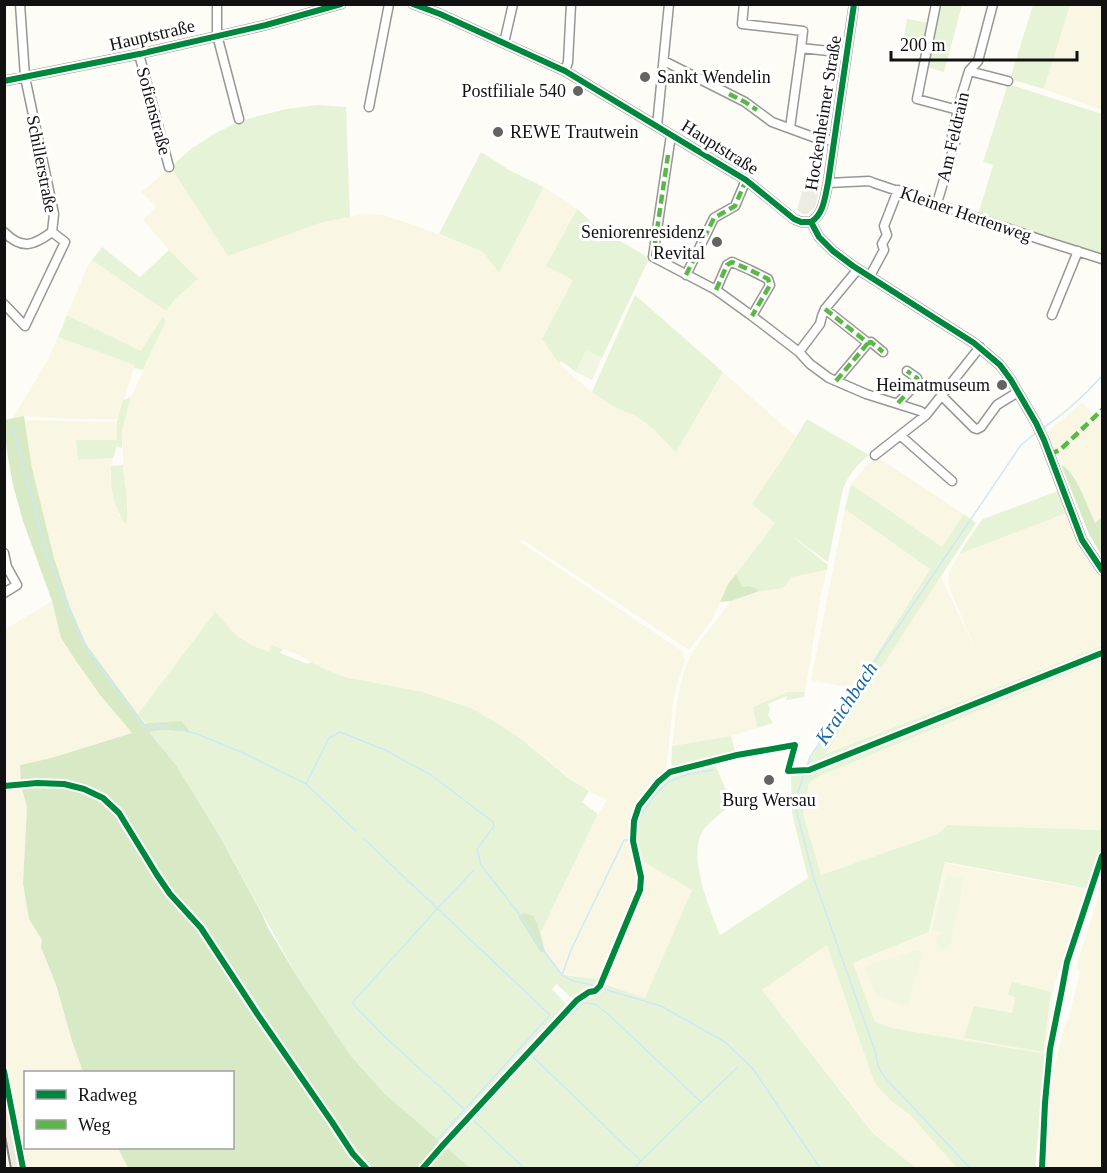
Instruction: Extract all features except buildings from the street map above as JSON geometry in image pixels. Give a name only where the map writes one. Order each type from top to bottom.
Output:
[{"type":"main road","points":[[4,1097],[17,1168]]},
{"type":"street","name":"Schillerstraße","points":[[4,232],[13,241],[25,245],[40,241],[52,232],[54,214],[25,77],[20,4]]},
{"type":"street","points":[[217,4],[217,35],[239,119]]},
{"type":"street","name":"Hauptstraße","points":[[4,81],[139,54],[266,25],[341,4]]},
{"type":"street","points":[[369,107],[389,4]]},
{"type":"street","name":"Hauptstraße","points":[[413,4],[565,71],[746,180],[794,219],[811,222]]},
{"type":"street","points":[[504,43],[513,4]]},
{"type":"street","points":[[565,71],[569,53],[571,4]]},
{"type":"street","points":[[657,126],[669,4]]},
{"type":"street","points":[[744,4],[742,24],[803,31],[790,128]]},
{"type":"street","name":"Hockenheimer Straße","points":[[811,222],[817,218],[821,210],[828,183],[854,4]]},
{"type":"street","points":[[936,4],[917,99],[958,110]]},
{"type":"street","name":"Am Feldrain","points":[[937,204],[954,143],[952,135],[958,110],[969,71],[978,61],[993,4]]},
{"type":"street","points":[[801,48],[847,53]]},
{"type":"street","name":"Sofienstraße","points":[[139,54],[169,167]]},
{"type":"street","points":[[664,61],[745,102],[772,122],[813,137],[834,141]]},
{"type":"street","name":"Am Feldrain","points":[[969,71],[1008,81]]},
{"type":"street","points":[[671,135],[653,257],[716,290],[799,352],[810,364],[829,378],[926,415]]},
{"type":"street","points":[[687,275],[714,218],[735,206],[746,180]]},
{"type":"street","name":"Kleiner Hertenweg","points":[[828,183],[869,182],[898,190],[1102,259]]},
{"type":"street","points":[[870,276],[885,250],[882,244],[887,235],[884,226],[898,190]]},
{"type":"street","points":[[811,222],[819,237],[833,251],[980,347],[1000,365],[1036,423],[1082,540],[1102,570]]},
{"type":"street","points":[[4,304],[25,326],[65,242],[52,232]]},
{"type":"street","points":[[1052,315],[1078,251]]},
{"type":"street","points":[[716,290],[729,263],[732,262],[768,279],[770,285],[752,316]]},
{"type":"street","points":[[799,352],[820,324],[825,309],[858,269]]},
{"type":"street","points":[[825,309],[883,352]]},
{"type":"street","points":[[836,381],[868,343]]},
{"type":"street","points":[[875,455],[926,415],[980,347]]},
{"type":"street","points":[[898,404],[918,382],[917,378],[907,370]]},
{"type":"street","points":[[942,396],[977,429],[997,405],[1018,392]]},
{"type":"street","points":[[900,436],[952,481]]},
{"type":"street","points":[[4,554],[6,569],[17,585],[6,590]]},
{"type":"shaded area","points":[[1070,5],[1102,5],[1102,110],[1044,89]]},
{"type":"shaded area","points":[[171,167],[286,234],[323,222],[364,214],[384,215],[483,252],[499,273],[544,187],[577,209],[547,265],[574,279],[542,339],[559,364],[612,406],[636,416],[676,451],[723,372],[796,437],[782,460],[775,523],[728,584],[712,620],[689,650],[523,540],[520,542],[682,651],[685,661],[673,703],[666,773],[641,800],[636,809],[630,832],[640,885],[621,926],[601,979],[563,975],[545,951],[540,934],[607,800],[583,788],[516,735],[473,709],[423,692],[345,677],[273,645],[269,653],[237,636],[214,612],[138,714],[86,644],[70,607],[54,558],[32,468],[25,420],[117,422],[117,440],[77,440],[78,460],[113,458],[110,476],[116,506],[119,515],[126,523],[128,505],[124,485],[122,430],[131,397],[166,321],[163,316],[141,351],[67,315],[92,260],[166,311],[175,299],[197,280],[143,220],[156,207],[141,192]]},
{"type":"shaded area","points":[[804,185],[820,188],[815,207],[808,214],[797,210]]},
{"type":"shaded area","points":[[58,337],[135,365],[118,419],[24,416],[12,419],[48,360]]},
{"type":"shaded area","points":[[1082,403],[1097,419],[1102,414],[1102,555],[1047,432]]},
{"type":"shaded area","points":[[877,457],[964,514],[942,547],[851,484]]},
{"type":"shaded area","points":[[845,509],[930,568],[854,689],[811,680]]},
{"type":"shaded area","points":[[1067,513],[1090,563],[1102,577],[1102,646],[824,754],[941,577],[976,651],[948,580],[950,570],[959,554]]},
{"type":"shaded area","points":[[827,570],[805,692],[787,692],[753,707],[757,728],[731,736],[672,746],[678,696],[684,671],[692,652],[731,601],[757,592],[783,588],[791,577]]},
{"type":"shaded area","points":[[52,601],[61,638],[100,695],[132,733],[20,765],[21,786],[27,807],[23,884],[29,919],[42,940],[83,1071],[24,1071],[24,1149],[118,1149],[128,1168],[25,1168],[4,1055],[4,630]]},
{"type":"shaded area","points":[[1102,660],[1102,830],[947,825],[938,834],[821,875],[803,813],[809,783],[817,777]]},
{"type":"shaded area","points":[[641,860],[693,889],[645,998],[604,984],[641,894],[643,883]]},
{"type":"shaded area","points":[[945,863],[1085,889],[1053,992],[1047,1054],[892,1028],[875,1022],[853,963],[930,932]]},
{"type":"shaded area","points":[[1102,876],[1102,1168],[1047,1168],[1048,1120],[1053,1073],[1080,972],[1076,966],[1098,899]]},
{"type":"shaded area","points":[[827,944],[874,1082],[890,1100],[910,1115],[957,1168],[916,1168],[874,1133],[762,990]]},
{"type":"green space","points":[[939,5],[962,5],[944,72],[927,67]]},
{"type":"green space","points":[[1033,5],[1070,5],[1044,89],[1010,79]]},
{"type":"green space","points":[[907,19],[930,23],[926,40],[904,36]]},
{"type":"green space","points":[[1008,84],[1102,114],[1102,256],[978,215],[993,165],[983,162]]},
{"type":"green space","points":[[317,105],[346,107],[350,217],[323,222],[228,256],[171,167],[191,149],[212,135],[240,121],[286,109]]},
{"type":"green space","points":[[481,152],[509,170],[544,187],[499,273],[483,252],[439,234]]},
{"type":"green space","points":[[577,209],[596,227],[646,256],[648,261],[602,358],[586,351],[576,372],[561,361],[559,364],[542,339],[573,280],[546,266]]},
{"type":"green space","points":[[102,247],[140,277],[169,250],[198,279],[175,299],[166,311],[92,260]]},
{"type":"green space","points":[[635,295],[723,372],[676,452],[636,416],[612,406],[592,392]]},
{"type":"green space","points":[[67,315],[141,351],[163,316],[166,321],[143,370],[58,337]]},
{"type":"green space","points":[[586,350],[602,358],[592,380],[576,372]]},
{"type":"green space","points":[[131,397],[122,430],[122,448],[117,446],[113,458],[78,460],[76,440],[117,440],[117,422],[123,400]]},
{"type":"green space","points":[[24,416],[32,468],[54,558],[70,607],[86,644],[145,724],[182,721],[190,732],[163,730],[149,732],[176,765],[219,835],[268,928],[298,978],[351,1056],[385,1094],[470,1168],[128,1168],[118,1149],[234,1149],[234,1071],[83,1071],[56,985],[41,947],[42,940],[29,919],[23,884],[27,807],[21,786],[20,765],[132,733],[100,695],[61,638],[52,601],[23,521],[13,485],[5,436],[5,420]]},
{"type":"green space","points":[[807,419],[869,455],[853,470],[843,489],[828,562],[792,536],[828,565],[827,570],[792,577],[783,588],[757,592],[757,589],[749,586],[742,587],[736,574],[775,523],[752,504]]},
{"type":"green space","points":[[123,465],[127,502],[126,524],[115,503],[111,481],[111,466]]},
{"type":"green space","points":[[1061,465],[1072,474],[1077,482],[1095,523],[1102,517],[1102,556],[1089,534]]},
{"type":"green space","points":[[851,484],[942,547],[964,514],[976,523],[825,754],[1102,646],[1102,660],[817,777],[809,783],[803,813],[821,875],[938,834],[947,825],[1102,830],[1102,846],[1090,889],[945,862],[929,932],[853,963],[875,1022],[892,1028],[1047,1054],[1036,1168],[957,1168],[910,1115],[890,1100],[874,1082],[827,945],[762,990],[873,1133],[916,1168],[470,1168],[446,1149],[576,1006],[604,984],[645,998],[692,890],[641,860],[634,837],[635,818],[639,809],[650,794],[671,775],[672,746],[731,736],[737,759],[715,764],[732,804],[704,829],[699,840],[699,867],[702,882],[720,935],[808,878],[792,813],[791,774],[794,770],[804,769],[930,569],[845,509]]},
{"type":"green space","points":[[1058,491],[1067,513],[959,554],[983,519]]},
{"type":"green space","points":[[736,574],[742,587],[749,586],[758,589],[757,592],[731,601],[720,602],[728,584]]},
{"type":"green space","points":[[214,611],[237,636],[269,652],[272,645],[283,649],[280,653],[308,664],[311,662],[345,677],[423,692],[473,709],[516,735],[570,779],[589,791],[582,802],[598,814],[540,934],[538,925],[518,917],[541,953],[545,951],[563,975],[601,979],[595,988],[571,998],[557,984],[552,989],[566,1004],[440,1143],[385,1094],[351,1056],[298,978],[219,835],[176,765],[149,732],[163,730],[189,732],[146,724],[138,714]]},
{"type":"green space","points":[[787,692],[805,692],[804,697],[786,700],[787,696],[768,704],[770,709],[768,715],[773,723],[757,728],[753,707]]},
{"type":"green space","points":[[947,875],[964,879],[952,936],[948,935],[952,942],[945,949],[938,947],[936,943],[938,935],[944,933],[932,930]]},
{"type":"green space","points":[[524,913],[533,916],[538,925],[545,951],[541,953],[518,917]]},
{"type":"green space","points":[[918,950],[923,951],[908,1006],[880,997],[874,992],[864,966]]},
{"type":"green space","points":[[1012,982],[1051,992],[1043,1052],[964,1038],[974,1006],[1012,1013],[1015,997],[1008,995]]},
{"type":"waterway","name":"Kraichbach","points":[[1043,428],[1074,404],[1102,376]]},
{"type":"waterway","points":[[13,427],[48,558],[84,645],[146,729],[161,726],[197,734],[243,753],[306,784]]},
{"type":"waterway","name":"Kraichbach","points":[[970,1168],[880,1070],[814,879],[796,809],[796,798],[810,757],[1021,445],[1037,432]]},
{"type":"waterway","points":[[356,831],[306,784],[329,738],[340,732],[385,750],[431,775],[493,822],[494,826],[477,849],[481,865],[523,919],[562,975]]},
{"type":"waterway","points":[[637,837],[639,819],[652,798],[668,782],[689,774],[713,770]]},
{"type":"waterway","points":[[363,838],[550,1015],[437,1140]]},
{"type":"waterway","points":[[593,985],[573,981],[562,975],[571,950],[624,840],[628,840]]},
{"type":"waterway","points":[[464,1109],[385,1037],[352,1003],[473,871]]},
{"type":"waterway","points":[[604,989],[661,1006],[725,1042],[753,1069],[820,1168]]},
{"type":"waterway","points":[[524,1168],[473,1120],[531,1055],[582,1003],[595,1004],[608,1014],[701,1102],[641,1161],[531,1055]]},
{"type":"waterway","points":[[702,1101],[738,1067]]},
{"type":"waterway","points":[[635,1168],[640,1162]]},
{"type":"marked path","points":[[729,94],[757,110]]},
{"type":"marked path","points":[[653,257],[668,155]]},
{"type":"marked path","points":[[686,275],[714,218],[735,206],[746,180]]},
{"type":"marked path","points":[[716,290],[727,265],[732,262],[768,279],[770,285],[752,316]]},
{"type":"marked path","points":[[825,309],[883,352]]},
{"type":"marked path","points":[[836,381],[868,343]]},
{"type":"marked path","points":[[898,403],[918,382],[917,378],[907,371]]},
{"type":"marked path","points":[[1050,454],[1060,450],[1102,410]]},
{"type":"cycle path","points":[[4,81],[139,54],[266,25],[341,4]]},
{"type":"cycle path","points":[[413,4],[565,71],[746,180],[794,219],[811,222]]},
{"type":"cycle path","points":[[811,222],[819,214],[825,199],[854,4]]},
{"type":"cycle path","points":[[811,222],[819,237],[833,251],[974,343],[1000,365],[1036,423],[1082,540],[1102,570]]},
{"type":"cycle path","points":[[423,1168],[577,1000],[600,986],[640,890],[641,877],[633,841],[634,821],[639,806],[658,782],[670,772],[737,755],[795,745],[788,771],[809,770],[1102,653]]},
{"type":"cycle path","points":[[4,786],[37,783],[64,784],[84,789],[103,798],[119,813],[170,894],[201,928],[353,1154],[366,1168]]},
{"type":"cycle path","points":[[1042,1168],[1050,1049],[1067,962],[1102,856]]},
{"type":"cycle path","points":[[4,1071],[23,1168]]},
{"type":"place","name":"Sankt Wendelin","points":[[645,77]]},
{"type":"place","name":"Postfiliale 540","points":[[578,91]]},
{"type":"place","name":"REWE Trautwein","points":[[498,132]]},
{"type":"place","name":"Seniorenresidenz Revital","points":[[717,242]]},
{"type":"place","name":"Heimatmuseum","points":[[1002,385]]},
{"type":"place","name":"Burg Wersau","points":[[769,780]]}]
